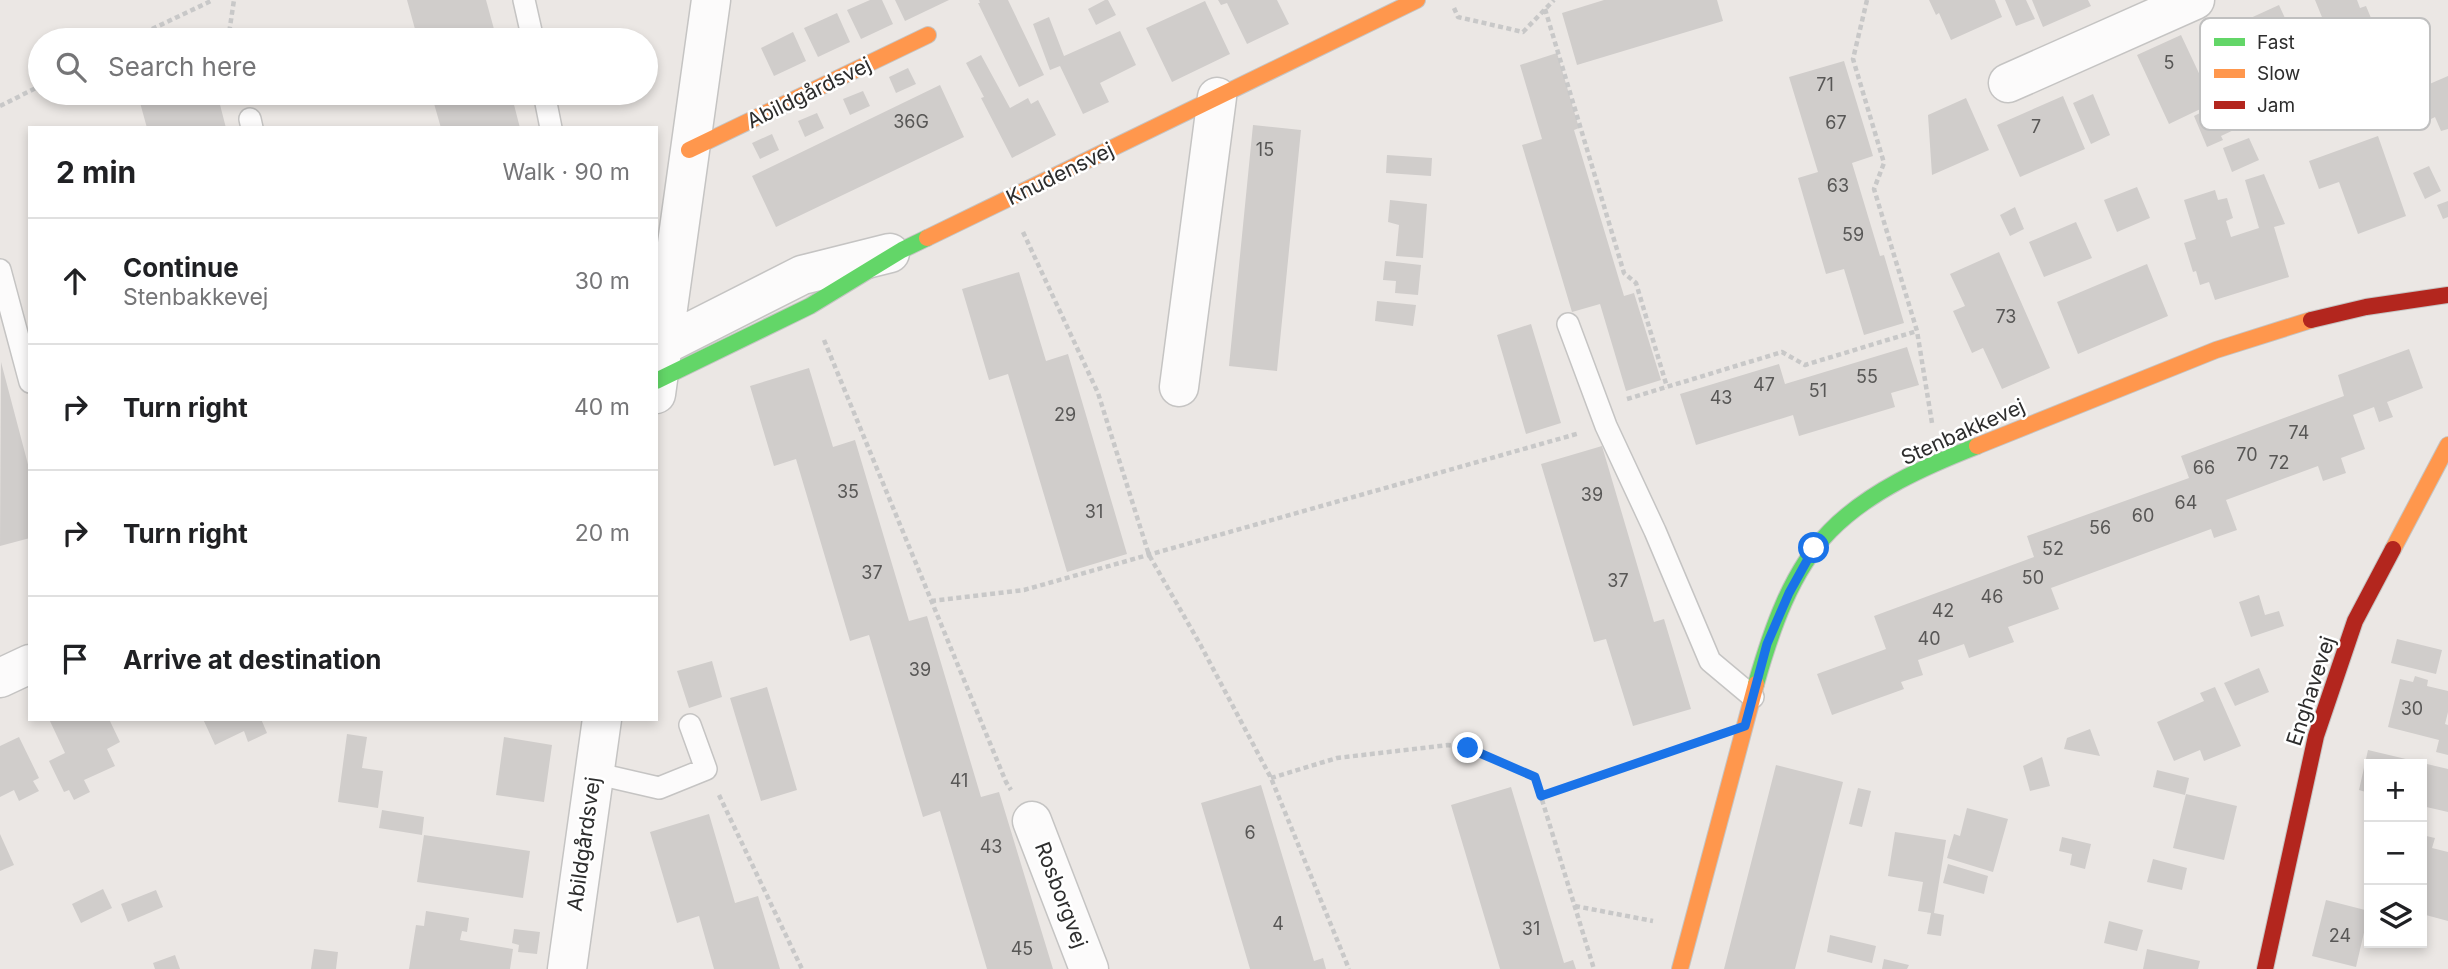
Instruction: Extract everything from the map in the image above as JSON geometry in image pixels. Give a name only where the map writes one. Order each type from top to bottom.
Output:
[{"type":"street","points":[[658,370],[711,0]]},
{"type":"street","name":"Knudensvej","points":[[658,370],[810,306],[902,250],[1416,0]]},
{"type":"street","points":[[2008,83],[2195,0]]},
{"type":"street","name":"Abildgårdsvej","points":[[689,150],[928,36]]},
{"type":"street","points":[[1179,387],[1217,97]]},
{"type":"street","name":"Knudensvej","points":[[658,370],[802,275],[902,250]]},
{"type":"street","name":"Stenbakkevej","points":[[1679,969],[1767,644],[1789,593],[1814,548],[1844,519],[1889,489],[1938,462],[2218,349],[2317,318],[2399,301],[2448,295]]},
{"type":"street","name":"Enghavevej","points":[[2265,969],[2316,736],[2355,621],[2448,445]]},
{"type":"street","points":[[0,678],[28,665]]},
{"type":"street","name":"Abildgårdsvej","points":[[567,969],[602,721]]},
{"type":"street","name":"Rosborgvej","points":[[1032,821],[1089,969]]},
{"type":"lane","points":[[524,0],[530,28]]},
{"type":"lane","points":[[546,105],[551,126]]},
{"type":"lane","points":[[0,270],[28,375]]},
{"type":"lane","points":[[1568,324],[1602,416],[1655,531],[1710,661],[1753,697]]},
{"type":"lane","points":[[594,773],[659,788],[706,769],[690,725]]},
{"type":"path","points":[[154,28],[212,0]]},
{"type":"path","points":[[230,28],[234,0]]},
{"type":"path","points":[[1450,0],[1458,17],[1523,32],[1554,0]]},
{"type":"path","points":[[1867,0],[1853,59],[1884,163],[1874,189],[1917,331],[1938,462]]},
{"type":"path","points":[[1545,9],[1624,273],[1636,284],[1667,387]]},
{"type":"path","points":[[0,106],[28,92]]},
{"type":"path","points":[[1008,199],[1098,393],[1149,555],[1271,778],[1349,969]]},
{"type":"path","points":[[810,306],[1006,782],[1032,821]]},
{"type":"path","points":[[931,601],[1024,590],[1149,555],[1602,416],[1667,387],[1782,352],[1805,365],[1917,331]]},
{"type":"path","points":[[1541,796],[1745,726]]},
{"type":"path","points":[[1271,778],[1337,758],[1448,745],[1468,748],[1535,777],[1594,969]]},
{"type":"path","points":[[706,769],[802,969]]},
{"type":"path","points":[[1575,906],[1690,929]]},
{"type":"building","points":[[407,0],[486,0],[494,28],[415,28]]},
{"type":"building","points":[[870,0],[882,0],[893,24],[861,39],[847,10]]},
{"type":"building","points":[[895,0],[949,0],[905,21]]},
{"type":"building","points":[[979,0],[1008,0],[1044,75],[1019,87],[978,3]]},
{"type":"building","points":[[1108,0],[1116,15],[1096,25],[1088,9]]},
{"type":"building","points":[[1218,0],[1277,0],[1289,24],[1247,44],[1227,3],[1221,5]]},
{"type":"building","points":[[1604,0],[1717,0],[1723,21],[1577,65],[1562,13]]},
{"type":"building","points":[[1929,0],[1995,0],[2002,17],[1951,40],[1939,13],[1936,15]]},
{"type":"building","points":[[2005,0],[2026,0],[2035,19],[2016,26]]},
{"type":"building","points":[[2032,0],[2088,0],[2091,6],[2043,27]]},
{"type":"building","points":[[2315,0],[2357,0],[2360,8],[2366,6],[2371,18],[2322,18]]},
{"type":"building","points":[[1205,1],[1230,54],[1172,82],[1146,28]]},
{"type":"building","points":[[2279,5],[2285,18],[2250,18]]},
{"type":"building","points":[[837,13],[850,42],[818,57],[804,28]]},
{"type":"building","points":[[1049,17],[1064,56],[1120,31],[1136,65],[1100,83],[1109,102],[1083,114],[1060,66],[1050,70],[1033,24]]},
{"type":"building","points":[[793,32],[806,61],[774,76],[761,48]]},
{"type":"building","points":[[2181,35],[2200,75],[2200,109],[2169,124],[2137,55]]},
{"type":"building","points":[[1557,53],[1579,128],[1574,130],[1624,296],[1634,293],[1661,380],[1626,391],[1600,304],[1572,312],[1522,145],[1542,139],[1520,65]]},
{"type":"building","points":[[981,55],[1010,108],[1028,98],[1031,104],[1038,100],[1056,135],[1012,158],[966,63]]},
{"type":"building","points":[[1844,61],[1873,156],[1852,163],[1880,256],[1884,255],[1904,323],[1864,335],[1844,269],[1826,274],[1798,178],[1818,172],[1789,77]]},
{"type":"building","points":[[908,68],[916,84],[896,93],[889,77]]},
{"type":"building","points":[[2448,76],[2448,129],[2441,131],[2435,117],[2430,120],[2430,84]]},
{"type":"building","points":[[940,85],[964,137],[776,227],[752,176]]},
{"type":"building","points":[[863,91],[870,106],[850,115],[843,99]]},
{"type":"building","points":[[2093,94],[2110,135],[2091,144],[2073,103]]},
{"type":"building","points":[[2063,96],[2085,149],[2020,177],[1997,125]]},
{"type":"building","points":[[1966,98],[1989,150],[1932,175],[1928,115]]},
{"type":"building","points":[[141,105],[220,105],[225,126],[146,126]]},
{"type":"building","points":[[434,105],[514,105],[519,126],[440,126]]},
{"type":"building","points":[[817,113],[824,128],[805,137],[798,121]]},
{"type":"building","points":[[2200,113],[2200,130],[2234,130],[2221,136],[2223,140],[2207,147],[2194,116]]},
{"type":"building","points":[[1253,125],[1301,130],[1277,371],[1229,366]]},
{"type":"building","points":[[772,134],[779,150],[760,159],[752,143]]},
{"type":"building","points":[[2378,136],[2406,216],[2358,234],[2339,182],[2319,189],[2309,161]]},
{"type":"building","points":[[2249,138],[2259,160],[2232,172],[2223,148]]},
{"type":"building","points":[[1387,155],[1432,158],[1431,176],[1386,173]]},
{"type":"building","points":[[2429,166],[2441,191],[2425,199],[2413,173]]},
{"type":"building","points":[[2264,174],[2285,224],[2274,227],[2289,277],[2215,300],[2209,282],[2200,285],[2184,243],[2196,239],[2184,200],[2215,190],[2218,200],[2227,198],[2233,218],[2226,221],[2231,237],[2259,228],[2245,180]]},
{"type":"building","points":[[2137,187],[2150,218],[2117,232],[2104,200]]},
{"type":"building","points":[[1390,200],[1427,204],[1423,258],[1396,256],[1399,225],[1388,222]]},
{"type":"building","points":[[2448,201],[2448,217],[2443,219],[2437,205]]},
{"type":"building","points":[[2015,207],[2024,229],[2010,236],[2000,215]]},
{"type":"building","points":[[2076,222],[2092,258],[2044,277],[2029,242]]},
{"type":"building","points":[[1999,252],[2050,368],[2002,389],[1983,348],[1972,353],[1953,311],[1965,306],[1950,274]]},
{"type":"building","points":[[1385,261],[1421,265],[1418,295],[1395,293],[1396,281],[1383,280]]},
{"type":"building","points":[[2147,264],[2168,316],[2078,354],[2057,302]]},
{"type":"building","points":[[1019,272],[1046,361],[1068,354],[1127,554],[1067,572],[1008,374],[989,380],[962,289]]},
{"type":"building","points":[[1377,301],[1416,305],[1413,326],[1375,321]]},
{"type":"building","points":[[1531,324],[1561,423],[1526,434],[1497,335]]},
{"type":"building","points":[[1907,347],[1919,385],[1891,393],[1895,407],[1799,436],[1793,415],[1696,445],[1680,394],[1779,364],[1785,384]]},
{"type":"building","points":[[2409,349],[2423,388],[2387,402],[2393,417],[2379,422],[2374,407],[2353,415],[2365,449],[2341,458],[2346,473],[2323,481],[2318,466],[2226,500],[2237,530],[2214,538],[2211,529],[2051,588],[2059,609],[2008,627],[2014,642],[1969,658],[1964,644],[1918,660],[1923,675],[1901,682],[1904,689],[1832,715],[1817,674],[1886,649],[1874,616],[2034,557],[2027,536],[2189,478],[2181,456],[2344,396],[2338,375]]},
{"type":"building","points":[[1,362],[28,464],[28,539],[0,546]]},
{"type":"building","points":[[809,368],[833,447],[855,440],[909,621],[927,616],[981,797],[999,792],[1053,969],[987,969],[940,811],[923,817],[869,635],[850,641],[796,459],[774,466],[750,386]]},
{"type":"building","points":[[1602,446],[1654,622],[1664,619],[1691,709],[1633,726],[1606,639],[1594,642],[1541,464]]},
{"type":"building","points":[[2259,595],[2265,615],[2279,611],[2284,626],[2251,637],[2239,602]]},
{"type":"building","points":[[2397,639],[2442,650],[2436,674],[2391,663]]},
{"type":"building","points":[[712,661],[722,697],[689,708],[677,671]]},
{"type":"building","points":[[2259,668],[2269,692],[2235,706],[2224,683]]},
{"type":"building","points":[[2415,676],[2428,680],[2427,686],[2448,691],[2445,724],[2448,725],[2448,755],[2436,752],[2439,740],[2388,727],[2400,679],[2413,682]]},
{"type":"building","points":[[767,687],[797,790],[761,801],[730,698]]},
{"type":"building","points":[[2215,687],[2241,746],[2204,761],[2200,750],[2174,761],[2157,722],[2204,701],[2200,693]]},
{"type":"building","points":[[50,721],[110,721],[120,742],[107,749],[115,766],[84,780],[90,792],[74,800],[69,790],[64,792],[49,761],[65,753]]},
{"type":"building","points":[[204,721],[262,721],[267,733],[248,742],[244,731],[215,745]]},
{"type":"building","points":[[2090,729],[2100,756],[2064,749],[2067,738]]},
{"type":"building","points":[[347,734],[367,737],[362,768],[383,771],[378,808],[338,802]]},
{"type":"building","points":[[19,737],[39,778],[33,781],[39,791],[19,801],[14,790],[0,797],[0,746]]},
{"type":"building","points":[[504,737],[552,745],[544,802],[496,795]]},
{"type":"building","points":[[2368,750],[2406,759],[2366,759]]},
{"type":"building","points":[[2042,757],[2050,786],[2030,791],[2023,766]]},
{"type":"building","points":[[2427,764],[2448,769],[2448,812],[2427,807]]},
{"type":"building","points":[[1776,765],[1843,782],[1795,969],[1724,969]]},
{"type":"building","points":[[2364,768],[2364,792],[2359,790]]},
{"type":"building","points":[[2157,770],[2189,778],[2185,795],[2153,787]]},
{"type":"building","points":[[1261,785],[1314,961],[1323,958],[1326,969],[1250,969],[1201,803]]},
{"type":"building","points":[[1511,787],[1564,963],[1573,960],[1576,969],[1500,969],[1451,805]]},
{"type":"building","points":[[1858,788],[1871,791],[1862,827],[1849,824]]},
{"type":"building","points":[[2186,794],[2237,806],[2224,860],[2173,848]]},
{"type":"building","points":[[1967,808],[2008,819],[1993,872],[1947,858],[1954,834],[1960,836]]},
{"type":"building","points":[[382,810],[424,817],[422,835],[379,828]]},
{"type":"building","points":[[709,814],[735,903],[758,896],[780,969],[714,969],[699,916],[677,923],[650,832]]},
{"type":"building","points":[[1895,832],[1946,840],[1934,913],[1944,915],[1941,936],[1927,934],[1931,913],[1918,911],[1923,882],[1888,876]]},
{"type":"building","points":[[0,834],[14,865],[0,871]]},
{"type":"building","points":[[424,835],[530,851],[523,898],[417,882]]},
{"type":"building","points":[[2427,836],[2435,838],[2432,848],[2448,852],[2448,921],[2427,915]]},
{"type":"building","points":[[2062,837],[2091,844],[2085,869],[2070,865],[2072,854],[2059,851]]},
{"type":"building","points":[[2153,859],[2187,868],[2182,890],[2147,882]]},
{"type":"building","points":[[1948,864],[1988,876],[1984,894],[1943,883]]},
{"type":"building","points":[[103,889],[112,908],[81,923],[72,904]]},
{"type":"building","points":[[156,890],[163,907],[128,922],[121,904]]},
{"type":"building","points":[[2326,900],[2364,910],[2364,933],[2356,967],[2312,956]]},
{"type":"building","points":[[426,911],[469,918],[467,932],[462,931],[460,940],[513,949],[510,969],[409,969],[416,925],[424,926]]},
{"type":"building","points":[[2109,921],[2143,930],[2137,951],[2104,943]]},
{"type":"building","points":[[514,929],[540,932],[537,954],[518,952],[519,945],[512,943]]},
{"type":"building","points":[[1830,935],[1876,946],[1872,963],[1827,952]]},
{"type":"building","points":[[314,949],[338,952],[336,969],[311,969]]},
{"type":"building","points":[[2147,949],[2200,961],[2198,969],[2143,969]]},
{"type":"building","points":[[175,955],[180,969],[155,969],[153,963]]},
{"type":"building","points":[[1884,959],[1909,965],[1907,969],[1882,969]]},
{"type":"traffic: fast","points":[[658,380],[810,306],[902,250],[927,238]]},
{"type":"traffic: fast","points":[[1756,684],[1768,643],[1793,583],[1816,547],[1830,531],[1862,504],[1899,481],[1977,446]]},
{"type":"traffic: slow","points":[[927,238],[1417,0]]},
{"type":"traffic: slow","points":[[689,150],[928,35]]},
{"type":"traffic: slow","points":[[1977,446],[2216,350],[2311,320]]},
{"type":"traffic: slow","points":[[2393,549],[2448,445]]},
{"type":"traffic: slow","points":[[1680,969],[1756,684]]},
{"type":"traffic: jam","points":[[2311,320],[2366,307],[2448,295]]},
{"type":"traffic: jam","points":[[2265,969],[2316,736],[2355,621],[2393,549]]},
{"type":"route","points":[[1468,748],[1535,777],[1541,796],[1745,726],[1767,644],[1789,593],[1814,548]]}]
